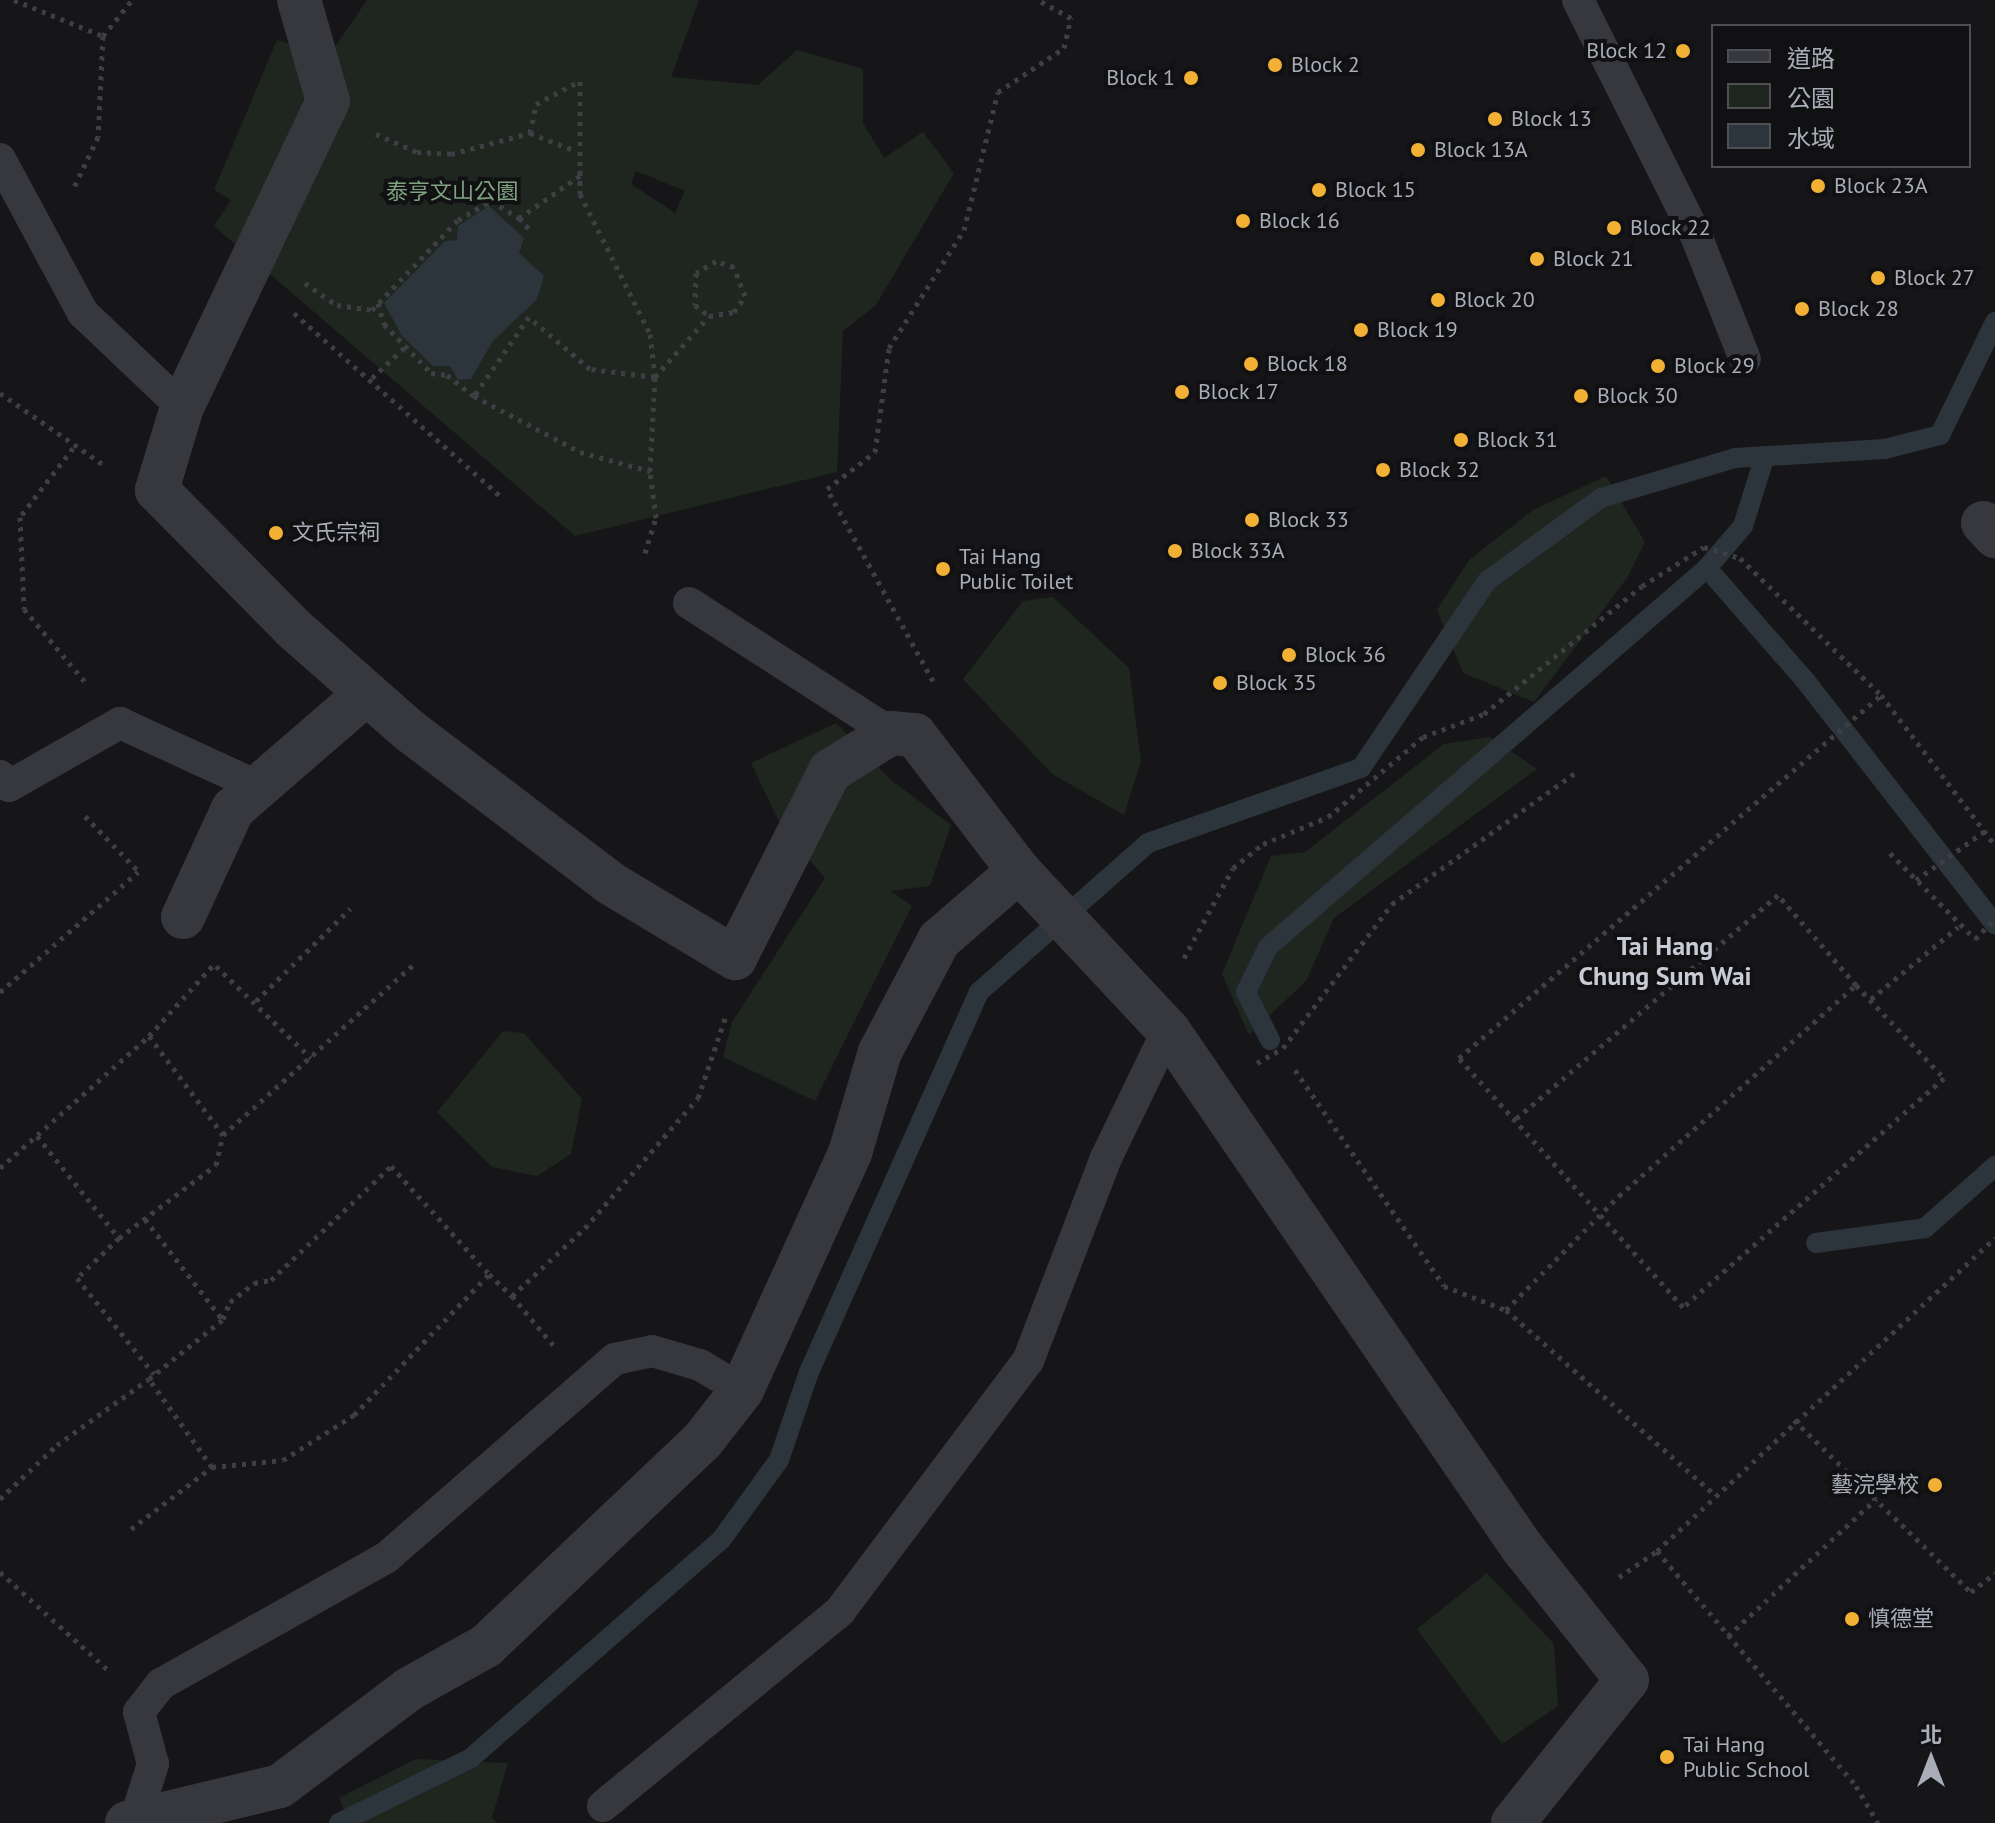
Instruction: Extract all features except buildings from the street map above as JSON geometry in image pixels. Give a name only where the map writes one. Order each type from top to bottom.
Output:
[{"type":"street","points":[[299,0],[328,101],[182,407],[157,490],[367,693],[610,883],[735,958],[830,771],[891,733],[915,735],[1030,884],[1104,967],[1168,1030],[1521,1546],[1627,1680],[1513,1823]]},
{"type":"street","points":[[183,917],[233,809],[367,693]]},
{"type":"street","points":[[133,1821],[280,1786],[409,1689],[486,1646],[703,1440],[742,1390],[850,1153],[880,1052],[939,940],[1030,884]]},
{"type":"lane","points":[[1578,0],[1697,238],[1745,359]]},
{"type":"lane","points":[[0,159],[83,313],[182,407]]},
{"type":"lane","points":[[689,603],[891,733]]},
{"type":"lane","points":[[0,776],[9,786],[120,723],[259,787]]},
{"type":"lane","points":[[603,1806],[840,1611],[1028,1361],[1106,1158],[1168,1030]]},
{"type":"lane","points":[[133,1821],[153,1764],[139,1712],[161,1684],[387,1557],[615,1359],[652,1351],[700,1365],[742,1390]]},
{"type":"path","points":[[14,0],[103,36]]},
{"type":"path","points":[[67,204],[98,137],[103,36],[132,0]]},
{"type":"path","points":[[936,687],[827,489],[875,452],[889,348],[964,230],[998,92],[1064,48],[1071,18],[1038,0]]},
{"type":"path","points":[[530,133],[536,104],[580,81],[576,151],[596,238],[650,334],[655,377],[650,471],[656,518],[645,553]]},
{"type":"path","points":[[365,146],[372,132],[417,152],[451,154],[530,133],[576,151]]},
{"type":"path","points":[[519,218],[581,175]]},
{"type":"path","points":[[302,274],[302,282],[337,305],[372,310],[458,220],[491,201],[519,218],[531,231]]},
{"type":"path","points":[[655,377],[709,316],[734,312],[745,296],[734,267],[716,261],[696,273],[695,305],[709,316]]},
{"type":"path","points":[[378,303],[384,324],[431,373],[447,375],[474,396],[580,452],[650,471]]},
{"type":"path","points":[[294,313],[372,378],[500,496]]},
{"type":"path","points":[[474,396],[529,317],[590,369],[655,377]]},
{"type":"path","points":[[372,378],[405,347]]},
{"type":"path","points":[[0,393],[73,448],[157,490]]},
{"type":"path","points":[[73,448],[20,517],[24,609],[120,723]]},
{"type":"path","points":[[1184,958],[1233,868],[1263,844],[1328,817],[1423,737],[1484,714],[1642,586],[1704,547],[1740,558],[1881,695],[1995,845]]},
{"type":"path","points":[[1515,1120],[1778,895],[1856,985],[1944,1078],[1683,1307],[1459,1058],[1846,720],[1881,695]]},
{"type":"path","points":[[1245,1070],[1283,1048],[1392,904],[1578,771]]},
{"type":"path","points":[[85,816],[183,917],[216,966],[256,1001],[311,1058]]},
{"type":"path","points":[[1916,880],[1985,831]]},
{"type":"path","points":[[1890,853],[1958,927],[1975,939],[1995,919]]},
{"type":"path","points":[[0,992],[139,871]]},
{"type":"path","points":[[256,1001],[350,909]]},
{"type":"path","points":[[1871,999],[1958,927]]},
{"type":"path","points":[[512,1296],[585,1228],[698,1098],[735,991],[735,958]]},
{"type":"path","points":[[0,1168],[149,1036],[216,966]]},
{"type":"path","points":[[212,1467],[151,1377],[77,1278],[119,1238],[216,1165],[223,1135],[412,966]]},
{"type":"path","points":[[1506,1310],[1601,1215],[1856,985]]},
{"type":"path","points":[[149,1036],[223,1135]]},
{"type":"path","points":[[1295,1070],[1444,1286],[1506,1310],[1713,1493]]},
{"type":"path","points":[[37,1136],[119,1238]]},
{"type":"path","points":[[0,1499],[57,1445],[151,1377],[223,1319],[230,1302],[254,1283],[271,1280],[391,1166],[512,1296],[587,1384]]},
{"type":"path","points":[[145,1219],[223,1319]]},
{"type":"path","points":[[1584,1624],[1600,1589],[1657,1551],[1713,1493],[1995,1238]]},
{"type":"path","points":[[131,1529],[212,1467],[283,1460],[354,1415],[489,1274]]},
{"type":"path","points":[[1794,1420],[1971,1592],[1995,1573]]},
{"type":"path","points":[[1728,1636],[1876,1499]]},
{"type":"path","points":[[1657,1551],[1856,1786],[1878,1823]]},
{"type":"path","points":[[0,1572],[145,1704]]},
{"type":"green space","name":"泰亨文山公園","points":[[367,0],[699,0],[671,77],[758,85],[797,50],[863,69],[863,123],[884,158],[923,132],[954,173],[876,305],[843,331],[837,472],[575,536],[214,226],[231,200],[214,190],[277,40],[329,56]],"holes":[[[636,171],[685,191],[675,213],[631,184]]]},
{"type":"green space","points":[[1606,476],[1645,542],[1627,578],[1534,702],[1463,673],[1437,610],[1469,560],[1533,510]]},
{"type":"green space","points":[[1053,597],[1129,668],[1141,761],[1124,815],[1052,774],[963,679],[1023,601]]},
{"type":"green space","points":[[836,723],[891,780],[951,825],[930,886],[890,891],[912,906],[815,1101],[723,1057],[732,1022],[825,878],[782,828],[751,763]]},
{"type":"green space","points":[[1490,737],[1537,769],[1334,918],[1306,981],[1249,1035],[1222,974],[1271,856],[1305,852],[1444,744]]},
{"type":"green space","points":[[503,1031],[524,1033],[582,1099],[571,1154],[537,1176],[492,1167],[437,1112]]},
{"type":"green space","points":[[1487,1573],[1554,1644],[1558,1706],[1502,1744],[1417,1629]]},
{"type":"green space","points":[[416,1759],[508,1763],[492,1818],[497,1823],[350,1823],[339,1798]]},
{"type":"water","points":[[489,206],[524,238],[519,253],[544,276],[537,299],[493,341],[471,379],[458,380],[450,366],[433,366],[402,336],[384,303],[445,241],[457,240],[458,226]]},
{"type":"waterway","points":[[339,1823],[471,1758],[721,1540],[779,1460],[809,1372],[979,992],[1148,843],[1361,768],[1487,581],[1601,498],[1735,458],[1885,449],[1940,435],[1995,322]]},
{"type":"waterway","points":[[1270,1040],[1246,992],[1268,947],[1707,568],[1743,526],[1765,456]]},
{"type":"waterway","points":[[1707,568],[1804,679],[1995,924]]},
{"type":"waterway","points":[[1816,1243],[1925,1228],[1995,1166]]},
{"type":"place","name":"Block 12","points":[[1683,51]]},
{"type":"place","name":"Block 2","points":[[1275,65]]},
{"type":"place","name":"Block 1","points":[[1191,78]]},
{"type":"place","name":"Block 13","points":[[1495,119]]},
{"type":"place","name":"Block 13A","points":[[1418,150]]},
{"type":"place","name":"Block 23A","points":[[1818,186]]},
{"type":"place","name":"Block 15","points":[[1319,190]]},
{"type":"place","name":"Block 16","points":[[1243,221]]},
{"type":"place","name":"Block 22","points":[[1614,228]]},
{"type":"place","name":"Block 21","points":[[1537,259]]},
{"type":"place","name":"Block 27","points":[[1878,278]]},
{"type":"place","name":"Block 20","points":[[1438,300]]},
{"type":"place","name":"Block 28","points":[[1802,309]]},
{"type":"place","name":"Block 19","points":[[1361,330]]},
{"type":"place","name":"Block 18","points":[[1251,364]]},
{"type":"place","name":"Block 29","points":[[1658,366]]},
{"type":"place","name":"Block 17","points":[[1182,392]]},
{"type":"place","name":"Block 30","points":[[1581,396]]},
{"type":"place","name":"Block 31","points":[[1461,440]]},
{"type":"place","name":"Block 32","points":[[1383,470]]},
{"type":"place","name":"Block 33","points":[[1252,520]]},
{"type":"place","name":"文氏宗祠","points":[[276,533]]},
{"type":"place","name":"Block 33A","points":[[1175,551]]},
{"type":"place","name":"Tai Hang Public Toilet","points":[[943,569]]},
{"type":"place","name":"Block 36","points":[[1289,655]]},
{"type":"place","name":"Block 35","points":[[1220,683]]},
{"type":"place","name":"藝浣學校","points":[[1935,1485]]},
{"type":"place","name":"慎德堂","points":[[1852,1619]]},
{"type":"place","name":"Tai Hang Public School","points":[[1667,1757]]},
{"type":"district","name":"Tai Hang Chung Sum Wai","points":[[1665,961]]}]
